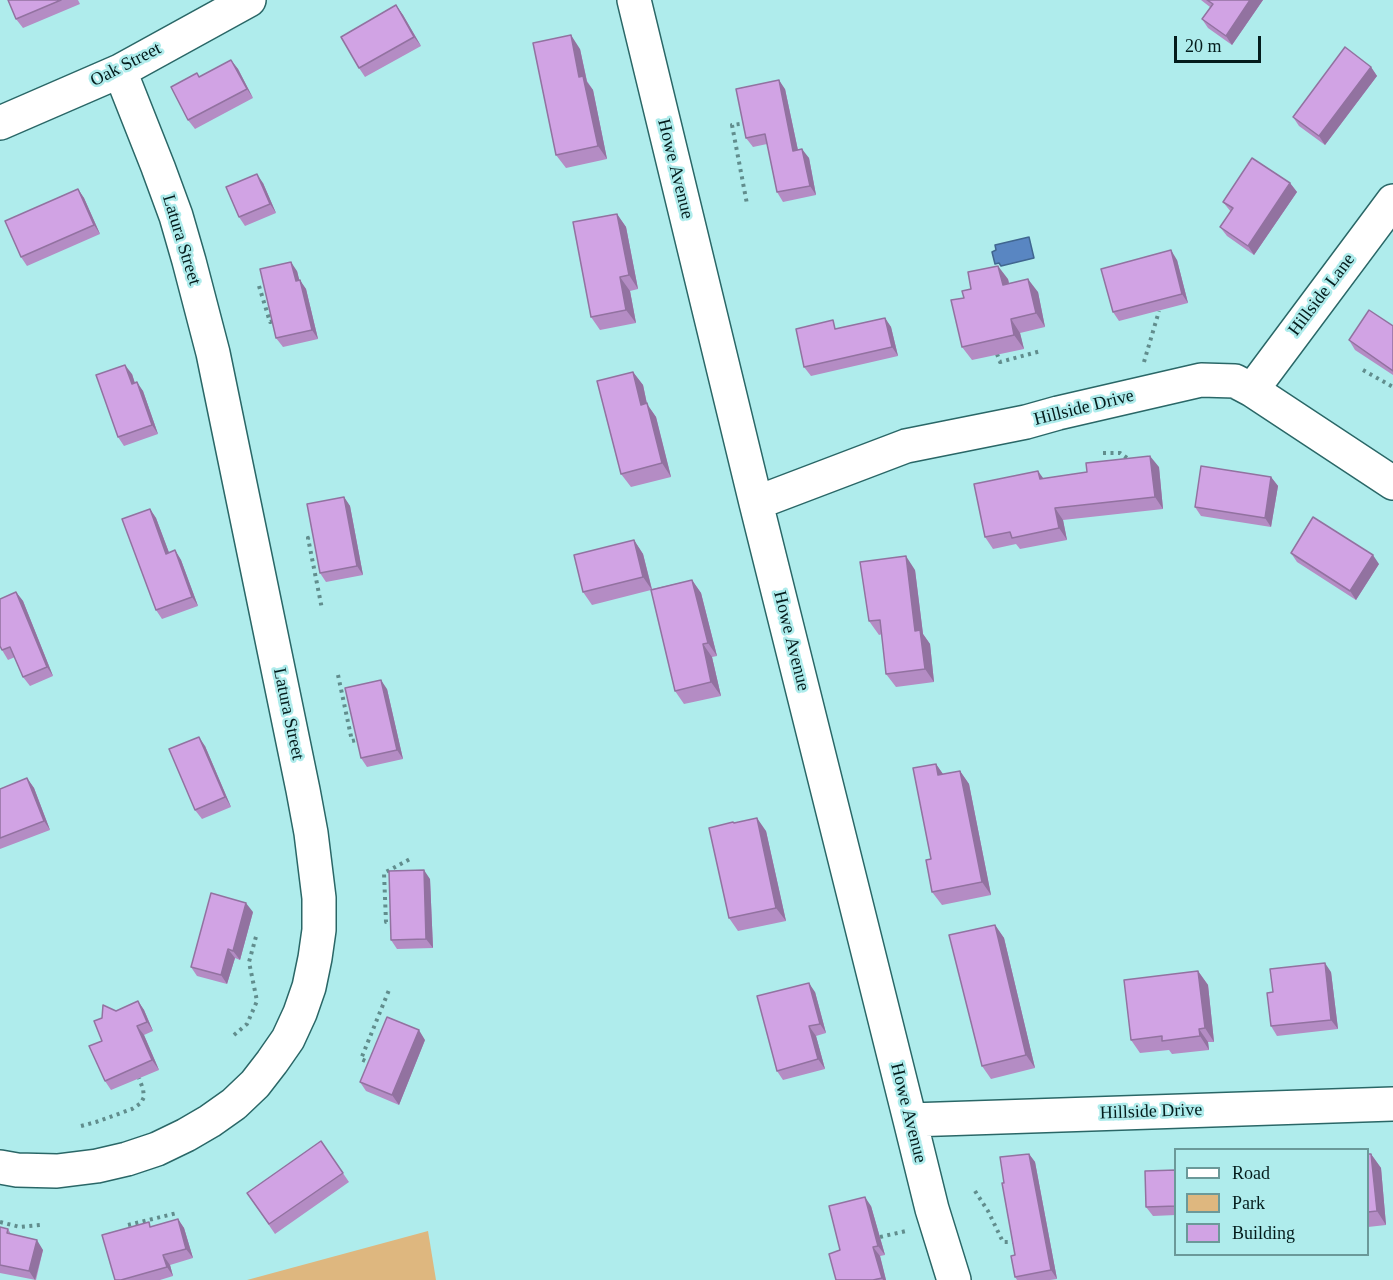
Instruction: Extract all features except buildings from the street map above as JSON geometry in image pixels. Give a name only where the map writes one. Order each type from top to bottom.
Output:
[{"type":"street","name":"Oak Street","points":[[0,123],[120,71],[249,0]]},
{"type":"street","name":"Howe Avenue","points":[[634,0],[756,503],[932,1209],[954,1280]]},
{"type":"street","name":"Latura Street","points":[[0,1167],[17,1170],[57,1170],[97,1166],[127,1159],[157,1149],[186,1135],[234,1104],[255,1084],[288,1039],[300,1013],[311,977],[319,930],[319,898],[311,833],[213,353],[176,216],[120,71]]},
{"type":"street","name":"Hillside Lane","points":[[1252,390],[1393,201]]},
{"type":"street","name":"Hillside Drive","points":[[756,503],[906,446],[1026,422],[1201,380],[1235,381],[1252,390],[1393,483]]},
{"type":"street","name":"Hillside Drive","points":[[910,1120],[1393,1104]]},
{"type":"path","points":[[747,204],[732,125],[748,123]]},
{"type":"path","points":[[260,286],[270,322],[276,320]]},
{"type":"path","points":[[1142,368],[1159,311]]},
{"type":"path","points":[[998,354],[1000,362],[1041,351]]},
{"type":"path","points":[[1363,370],[1393,387]]},
{"type":"path","points":[[1103,453],[1120,453],[1130,463]]},
{"type":"path","points":[[318,536],[308,538],[322,609]]},
{"type":"path","points":[[338,675],[352,741],[361,739]]},
{"type":"path","points":[[396,922],[386,922],[384,873],[412,858]]},
{"type":"path","points":[[234,1035],[247,1024],[256,1001],[249,962],[256,933]]},
{"type":"path","points":[[373,1065],[361,1059],[389,990]]},
{"type":"path","points":[[81,1126],[132,1109],[141,1103],[144,1097],[139,1078]]},
{"type":"path","points":[[975,1191],[1003,1242],[1013,1242]]},
{"type":"path","points":[[128,1225],[177,1213]]},
{"type":"path","points":[[0,1222],[20,1227],[40,1225]]},
{"type":"green space","points":[[428,1231],[436,1280],[247,1280]]},
{"type":"water","points":[[1029,237],[1034,258],[1001,266],[999,263],[995,264],[992,252],[996,250],[995,245]]}]
